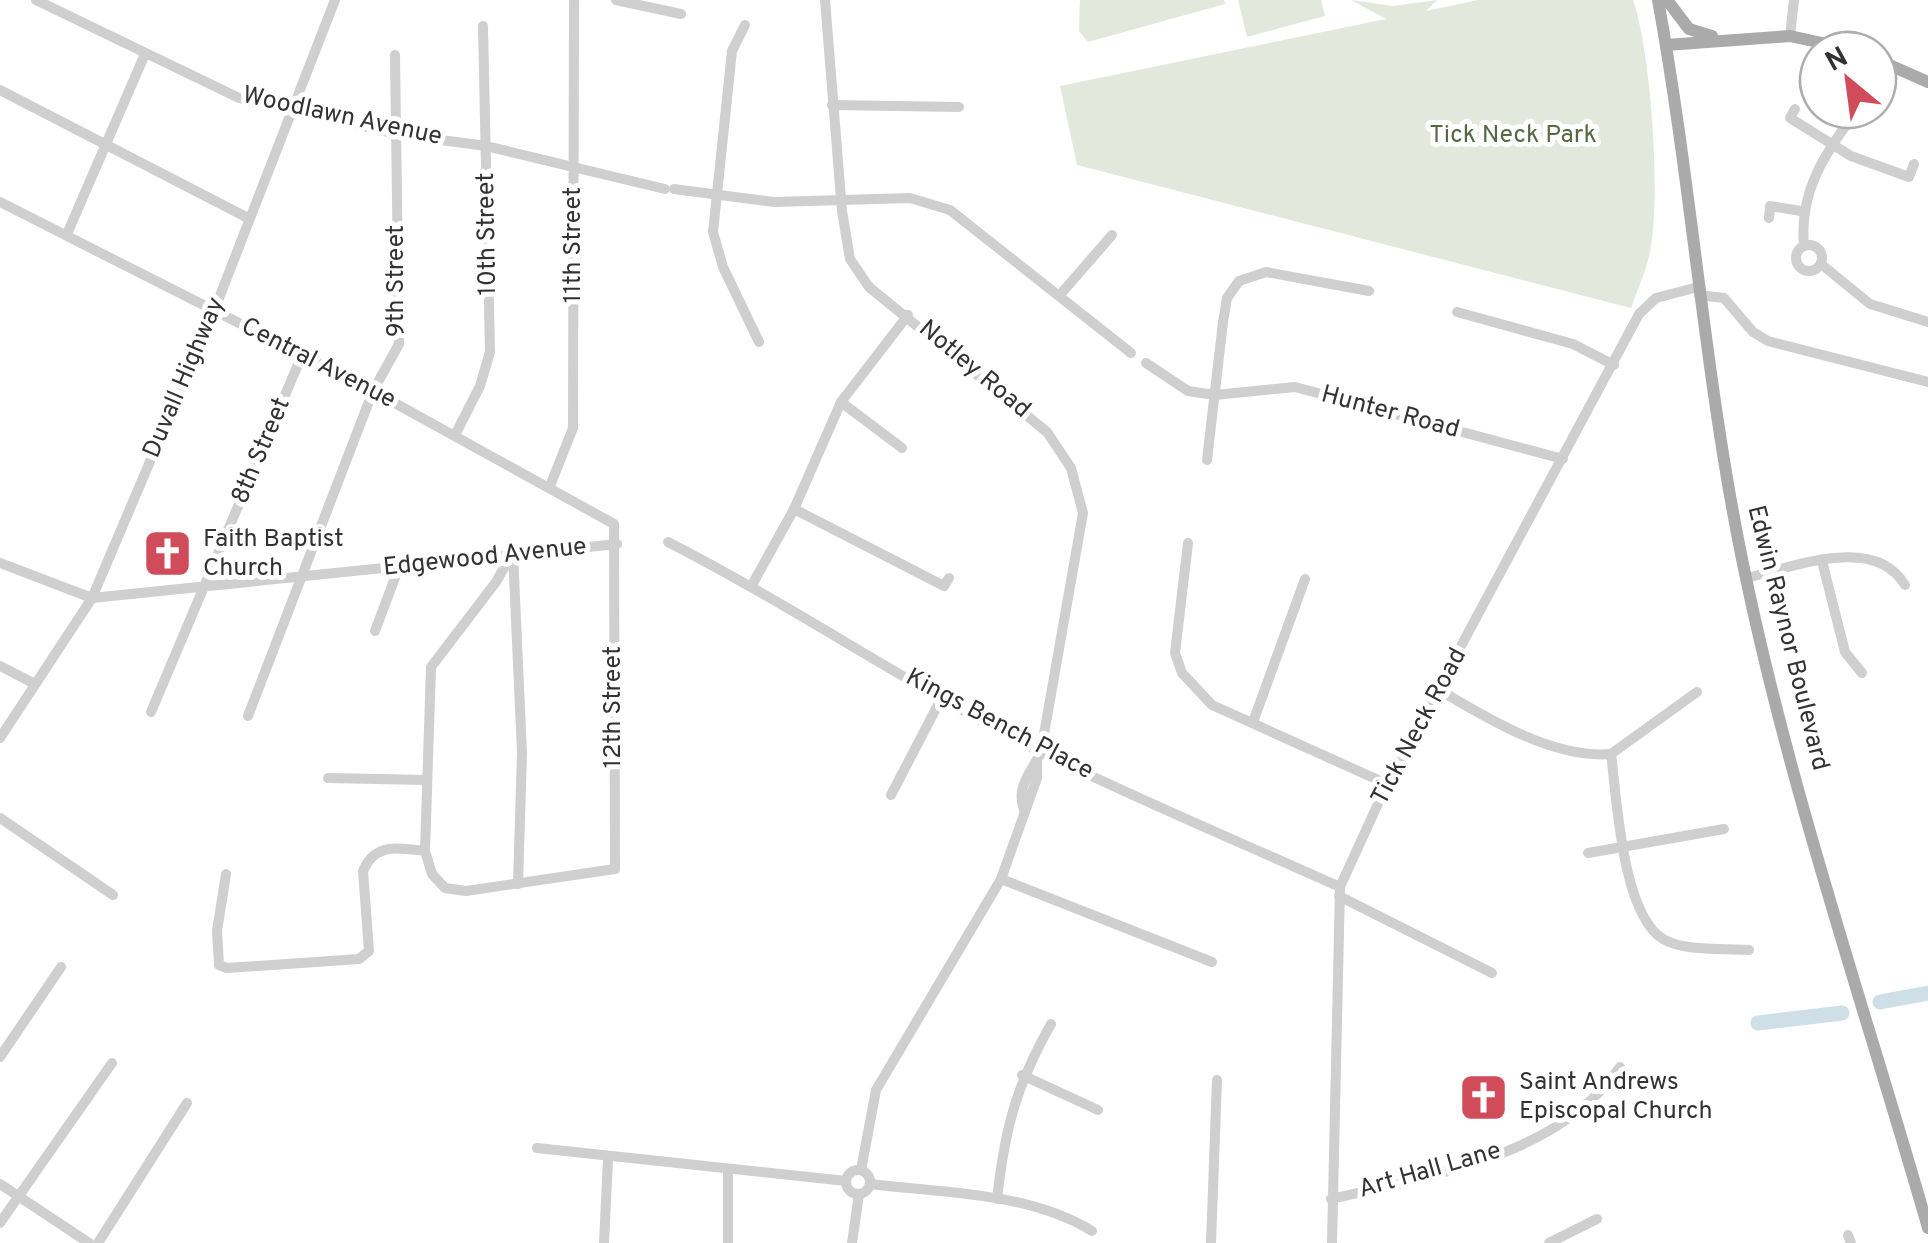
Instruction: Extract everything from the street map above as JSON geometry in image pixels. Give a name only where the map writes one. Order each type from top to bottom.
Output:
[{"type":"main road","name":"Edwin Raynor Boulevard","points":[[1658,0],[1725,478],[1746,578],[1829,889],[1928,1228]]},
{"type":"main road","points":[[1666,0],[1689,29],[1729,38]]},
{"type":"main road","points":[[1666,45],[1729,38],[1798,38]]},
{"type":"main road","points":[[1898,69],[1928,82]]},
{"type":"street","name":"Woodlawn Avenue","points":[[36,0],[239,98],[292,111],[396,134],[486,146],[669,189],[774,202],[910,198],[950,210],[1131,353]]},
{"type":"street","name":"Duvall Highway","points":[[0,738],[92,598],[214,311],[335,0]]},
{"type":"street","name":"11th Street","points":[[550,486],[573,428],[574,0]]},
{"type":"street","points":[[616,0],[680,14]]},
{"type":"street","name":"Notley Road","points":[[825,0],[841,198],[850,259],[869,287],[908,314],[1047,432],[1071,468],[1083,513],[1038,756],[1028,768],[1020,800],[1025,812],[1000,879],[876,1090],[860,1170]]},
{"type":"street","points":[[1790,36],[1794,0]]},
{"type":"street","points":[[744,25],[732,51],[714,232],[724,266],[759,342]]},
{"type":"street","name":"10th Street","points":[[456,435],[480,386],[490,352],[483,26]]},
{"type":"street","points":[[67,234],[144,54]]},
{"type":"street","name":"9th Street","points":[[248,716],[373,391],[400,344],[395,55]]},
{"type":"street","points":[[0,90],[105,148],[248,218]]},
{"type":"street","points":[[832,104],[959,107]]},
{"type":"street","points":[[1795,110],[1790,118],[1852,156],[1909,176],[1914,164]]},
{"type":"street","points":[[1820,264],[1814,270],[1800,268],[1796,255],[1804,246],[1802,211],[1814,175],[1843,130]]},
{"type":"street","name":"Central Avenue","points":[[0,202],[302,354],[550,486],[614,524],[617,544]]},
{"type":"street","points":[[1768,218],[1770,206],[1802,211]]},
{"type":"street","points":[[1060,296],[1112,235]]},
{"type":"street","points":[[1804,246],[1819,250],[1820,264],[1870,304],[1928,322]]},
{"type":"street","points":[[1207,460],[1228,298],[1239,282],[1266,272],[1369,290]]},
{"type":"street","points":[[1699,291],[1730,302],[1746,324],[1768,342],[1928,382]]},
{"type":"street","name":"Tick Neck Road","points":[[1332,1243],[1340,891],[1387,784],[1441,691],[1646,305],[1667,293],[1699,291]]},
{"type":"street","points":[[1457,312],[1573,344],[1614,365]]},
{"type":"street","points":[[752,585],[794,509],[841,402],[908,314]]},
{"type":"street","name":"8th Street","points":[[151,712],[302,354]]},
{"type":"street","points":[[1146,363],[1188,392],[1215,396]]},
{"type":"street","name":"Hunter Road","points":[[1215,396],[1296,388],[1563,458]]},
{"type":"street","points":[[841,402],[902,448]]},
{"type":"street","points":[[794,509],[944,586],[949,578]]},
{"type":"street","name":"Kings Bench Place","points":[[668,542],[752,585],[1038,756],[1340,891],[1492,973]]},
{"type":"street","points":[[1188,543],[1175,652],[1182,672],[1212,705],[1387,784]]},
{"type":"street","name":"Edgewood Avenue","points":[[0,563],[92,598],[617,544]]},
{"type":"street","name":"12th Street","points":[[518,884],[614,869],[617,544]]},
{"type":"street","points":[[513,552],[522,754],[518,884],[466,891],[445,888],[432,874],[426,851],[430,667],[496,582],[513,552]]},
{"type":"street","points":[[1746,578],[1843,557],[1883,563],[1904,585]]},
{"type":"street","points":[[1822,561],[1845,652],[1862,673]]},
{"type":"street","points":[[376,631],[399,567]]},
{"type":"street","points":[[1253,722],[1305,579]]},
{"type":"street","points":[[0,666],[35,684]]},
{"type":"street","points":[[1441,691],[1543,742],[1594,756],[1610,754],[1697,692]]},
{"type":"street","points":[[890,795],[941,699]]},
{"type":"street","points":[[1610,754],[1636,902],[1664,939],[1748,950]]},
{"type":"street","points":[[328,778],[427,780]]},
{"type":"street","points":[[0,818],[113,895]]},
{"type":"street","points":[[1588,853],[1724,829]]},
{"type":"street","points":[[226,874],[217,931],[219,965],[227,968],[359,959],[369,951],[363,870],[367,860],[386,848],[426,851]]},
{"type":"street","points":[[1000,879],[1212,962]]},
{"type":"street","points":[[0,1058],[61,968]]},
{"type":"street","points":[[997,1199],[1004,1132],[1022,1076],[1051,1024]]},
{"type":"street","points":[[0,1223],[112,1062]]},
{"type":"street","name":"Art Hall Lane","points":[[1331,1199],[1439,1174],[1522,1144],[1574,1115],[1620,1067]]},
{"type":"street","points":[[1022,1076],[1098,1110]]},
{"type":"street","points":[[1211,1243],[1217,1080]]},
{"type":"street","points":[[98,1243],[187,1103]]},
{"type":"street","points":[[537,1148],[728,1172],[846,1181]]},
{"type":"street","points":[[604,1243],[608,1159]]},
{"type":"street","points":[[846,1181],[860,1170],[870,1184],[997,1199],[1062,1213],[1092,1232]]},
{"type":"street","points":[[728,1172],[728,1243]]},
{"type":"street","points":[[846,1181],[851,1192],[859,1194]]},
{"type":"street","points":[[0,1184],[88,1243]]},
{"type":"street","points":[[852,1243],[859,1194],[870,1184]]},
{"type":"street","points":[[1549,1243],[1597,1219]]},
{"type":"green space","points":[[1080,0],[1224,0],[1225,4],[1088,42],[1079,31]]},
{"type":"green space","points":[[1238,0],[1321,0],[1325,16],[1247,37]]},
{"type":"green space","name":"Tick Neck Park","points":[[1351,0],[1393,6],[1437,0],[1426,11],[1478,0],[1633,0],[1649,89],[1655,201],[1649,256],[1631,308],[1077,165],[1060,86],[1386,19]]},
{"type":"waterway","points":[[1880,1002],[1928,993]]},
{"type":"waterway","points":[[1758,1023],[1842,1013]]},
{"type":"place","name":"Faith Baptist Church","points":[[168,554]]},
{"type":"place","name":"Saint Andrews Episcopal Church","points":[[1484,1097]]}]
